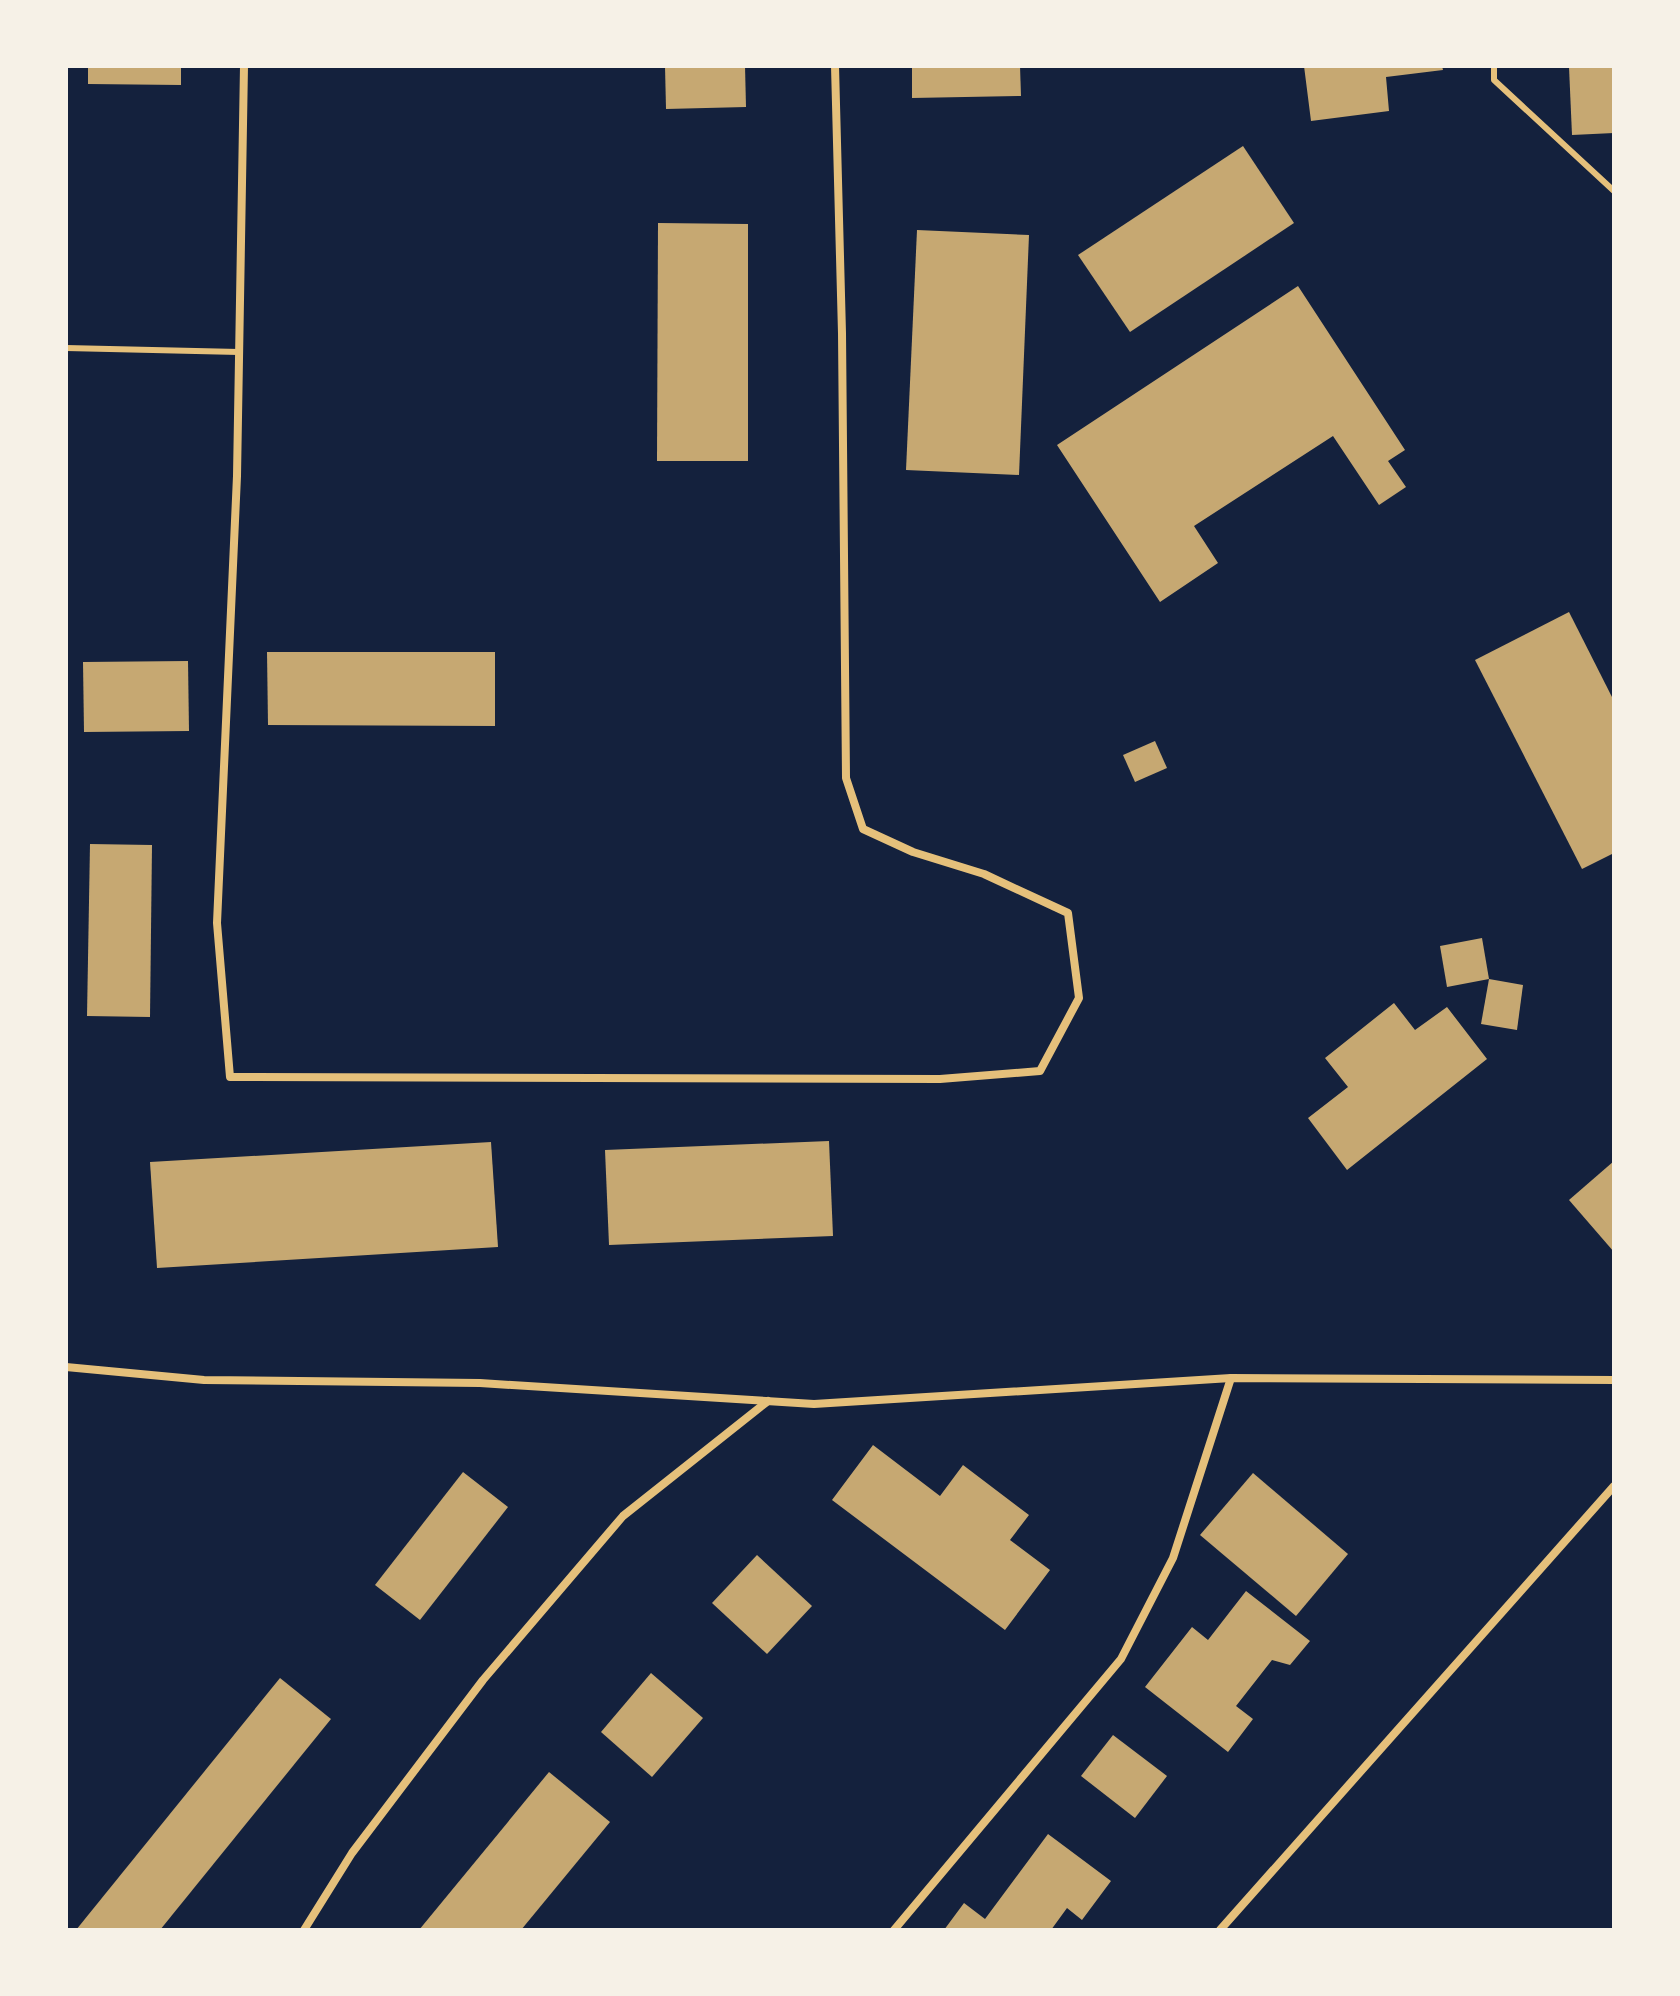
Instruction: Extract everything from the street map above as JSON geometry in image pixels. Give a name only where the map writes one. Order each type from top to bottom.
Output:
[{"type":"street","points":[[244,66],[237,476],[217,923],[230,1077],[940,1079],[1040,1071],[1079,998],[1068,913],[984,874],[913,852],[863,829],[846,778],[842,333],[835,66]]},
{"type":"street","points":[[66,1367],[204,1380],[480,1383],[814,1404],[1231,1378],[1614,1380]]},
{"type":"street","points":[[894,1930],[1121,1659],[1173,1558],[1231,1378]]},
{"type":"street","points":[[304,1930],[352,1853],[483,1680],[623,1516],[769,1401]]},
{"type":"street","points":[[1220,1930],[1614,1486]]},
{"type":"lane","points":[[1494,66],[1494,80],[1614,191]]},
{"type":"lane","points":[[66,348],[239,352]]},
{"type":"building","points":[[88,66],[181,66],[181,85],[88,84]]},
{"type":"building","points":[[665,66],[745,66],[746,107],[666,109]]},
{"type":"building","points":[[912,66],[1020,66],[1021,96],[912,98]]},
{"type":"building","points":[[1304,66],[1442,66],[1443,70],[1386,77],[1389,111],[1311,121]]},
{"type":"building","points":[[1614,66],[1614,133],[1572,135],[1569,67]]},
{"type":"building","points":[[1243,146],[1294,223],[1130,332],[1078,255]]},
{"type":"building","points":[[658,223],[748,224],[748,461],[657,461]]},
{"type":"building","points":[[917,230],[1029,235],[1019,475],[906,470]]},
{"type":"building","points":[[1298,286],[1405,450],[1388,461],[1406,487],[1379,505],[1333,436],[1194,526],[1218,563],[1160,602],[1057,445]]},
{"type":"building","points":[[1569,612],[1614,701],[1614,853],[1582,869],[1475,660]]},
{"type":"building","points":[[267,652],[495,652],[495,726],[268,725]]},
{"type":"building","points":[[188,661],[189,731],[84,732],[83,662]]},
{"type":"building","points":[[1155,741],[1167,768],[1135,782],[1123,755]]},
{"type":"building","points":[[90,844],[152,845],[150,1017],[87,1016]]},
{"type":"building","points":[[1482,938],[1489,979],[1447,987],[1440,946]]},
{"type":"building","points":[[1489,979],[1523,985],[1517,1030],[1481,1024]]},
{"type":"building","points":[[1394,1003],[1415,1030],[1447,1007],[1487,1059],[1347,1170],[1308,1118],[1348,1087],[1325,1058]]},
{"type":"building","points":[[829,1141],[833,1236],[609,1245],[605,1150]]},
{"type":"building","points":[[491,1142],[498,1247],[157,1268],[150,1162]]},
{"type":"building","points":[[1614,1161],[1614,1252],[1569,1200]]},
{"type":"building","points":[[873,1445],[940,1496],[963,1465],[1029,1515],[1010,1540],[1050,1570],[1005,1630],[832,1500]]},
{"type":"building","points":[[463,1472],[508,1507],[420,1620],[375,1585]]},
{"type":"building","points":[[1253,1473],[1348,1554],[1296,1616],[1200,1535]]},
{"type":"building","points":[[757,1555],[812,1606],[767,1654],[712,1603]]},
{"type":"building","points":[[1246,1591],[1310,1641],[1290,1665],[1272,1660],[1236,1706],[1253,1719],[1228,1752],[1145,1687],[1192,1627],[1208,1640]]},
{"type":"building","points":[[651,1673],[703,1718],[652,1777],[601,1732]]},
{"type":"building","points":[[280,1678],[331,1719],[160,1930],[76,1930]]},
{"type":"building","points":[[1113,1735],[1167,1776],[1135,1818],[1081,1776]]},
{"type":"building","points":[[549,1772],[610,1822],[521,1930],[419,1930]]},
{"type":"building","points":[[1048,1834],[1111,1881],[1082,1920],[1067,1908],[1051,1930],[944,1930],[964,1903],[985,1919]]}]
